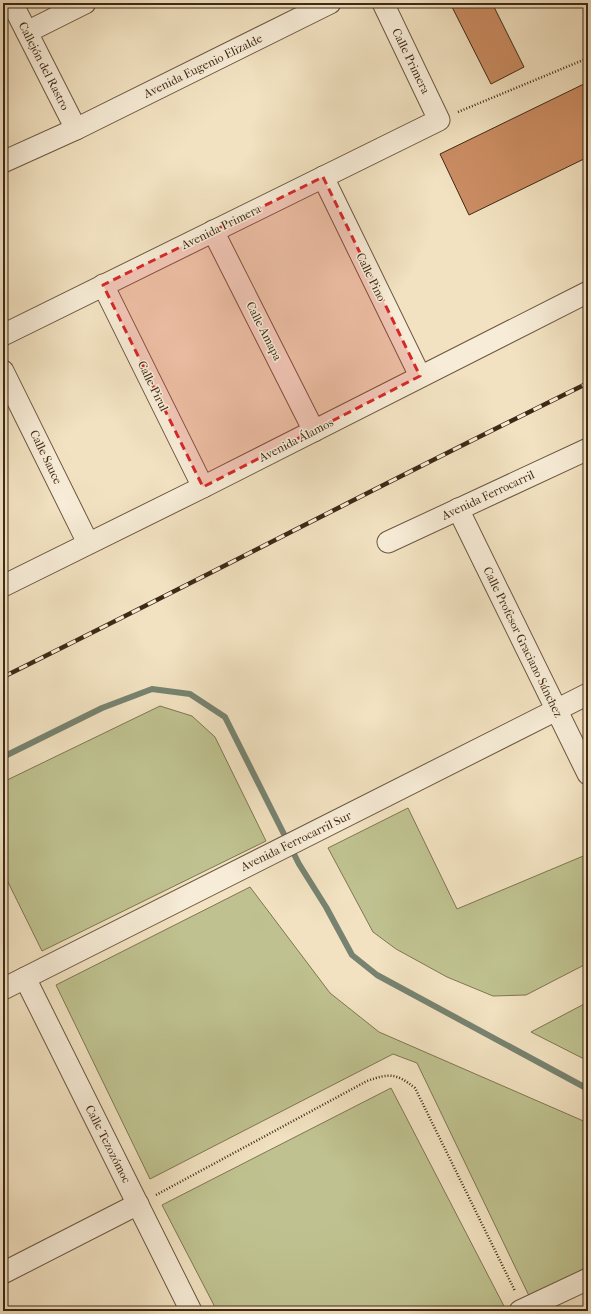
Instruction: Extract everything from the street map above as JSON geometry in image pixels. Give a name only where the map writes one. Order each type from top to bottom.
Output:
[{"type":"street","name":"Callejón del Rastro","points":[[12,3],[76,129]]},
{"type":"street","points":[[27,32],[85,3]]},
{"type":"street","name":"Avenida Eugenio Elizalde","points":[[3,162],[76,129],[330,3]]},
{"type":"street","name":"Calle Primera","points":[[383,3],[439,120]]},
{"type":"street","name":"Avenida Primera","points":[[3,335],[439,120]]},
{"type":"street","name":"Calle Pino","points":[[323,177],[420,376]]},
{"type":"street","name":"Calle Amapa","points":[[213,231],[314,431]]},
{"type":"street","name":"Calle Pirul","points":[[103,285],[203,487]]},
{"type":"street","name":"Avenida Álamos","points":[[3,586],[203,487],[588,292]]},
{"type":"street","name":"Calle Sauce","points":[[3,371],[88,543]]},
{"type":"street","name":"Avenida Ferrocarril","points":[[388,542],[588,449]]},
{"type":"street","name":"Calle Profesor Graciano Sánchez","points":[[458,509],[588,774]]},
{"type":"street","name":"Avenida Ferrocarril Sur","points":[[3,989],[272,852],[316,832],[588,694]]},
{"type":"street","name":"Calle Tezozómoc","points":[[25,978],[191,1311]]},
{"type":"street","points":[[3,1273],[138,1204]]},
{"type":"street","points":[[523,1310],[588,1279]]},
{"type":"path","points":[[439,120],[588,58]]},
{"type":"path","points":[[138,1204],[367,1081],[384,1075],[402,1078],[415,1088],[523,1310]]},
{"type":"highlighted area","points":[[323,177],[420,376],[203,487],[103,285]]},
{"type":"green space","points":[[160,706],[192,716],[215,737],[266,841],[42,951],[3,872],[3,782]]},
{"type":"green space","points":[[408,808],[457,909],[588,854],[588,963],[526,995],[493,996],[447,977],[396,949],[373,932],[328,848]]},
{"type":"green space","points":[[250,887],[330,993],[379,1032],[588,1123],[588,1278],[532,1302],[417,1063],[393,1054],[150,1179],[56,985]]},
{"type":"green space","points":[[588,1002],[588,1061],[531,1032]]},
{"type":"green space","points":[[391,1088],[506,1310],[217,1311],[162,1205]]},
{"type":"building","points":[[450,3],[492,3],[524,67],[491,84]]},
{"type":"building","points":[[588,82],[588,157],[469,215],[440,154]]},
{"type":"waterway","points":[[3,757],[102,708],[152,689],[190,694],[225,717],[299,864],[326,907],[352,955],[377,975],[588,1089]]},
{"type":"railway","points":[[3,677],[588,383]]}]
